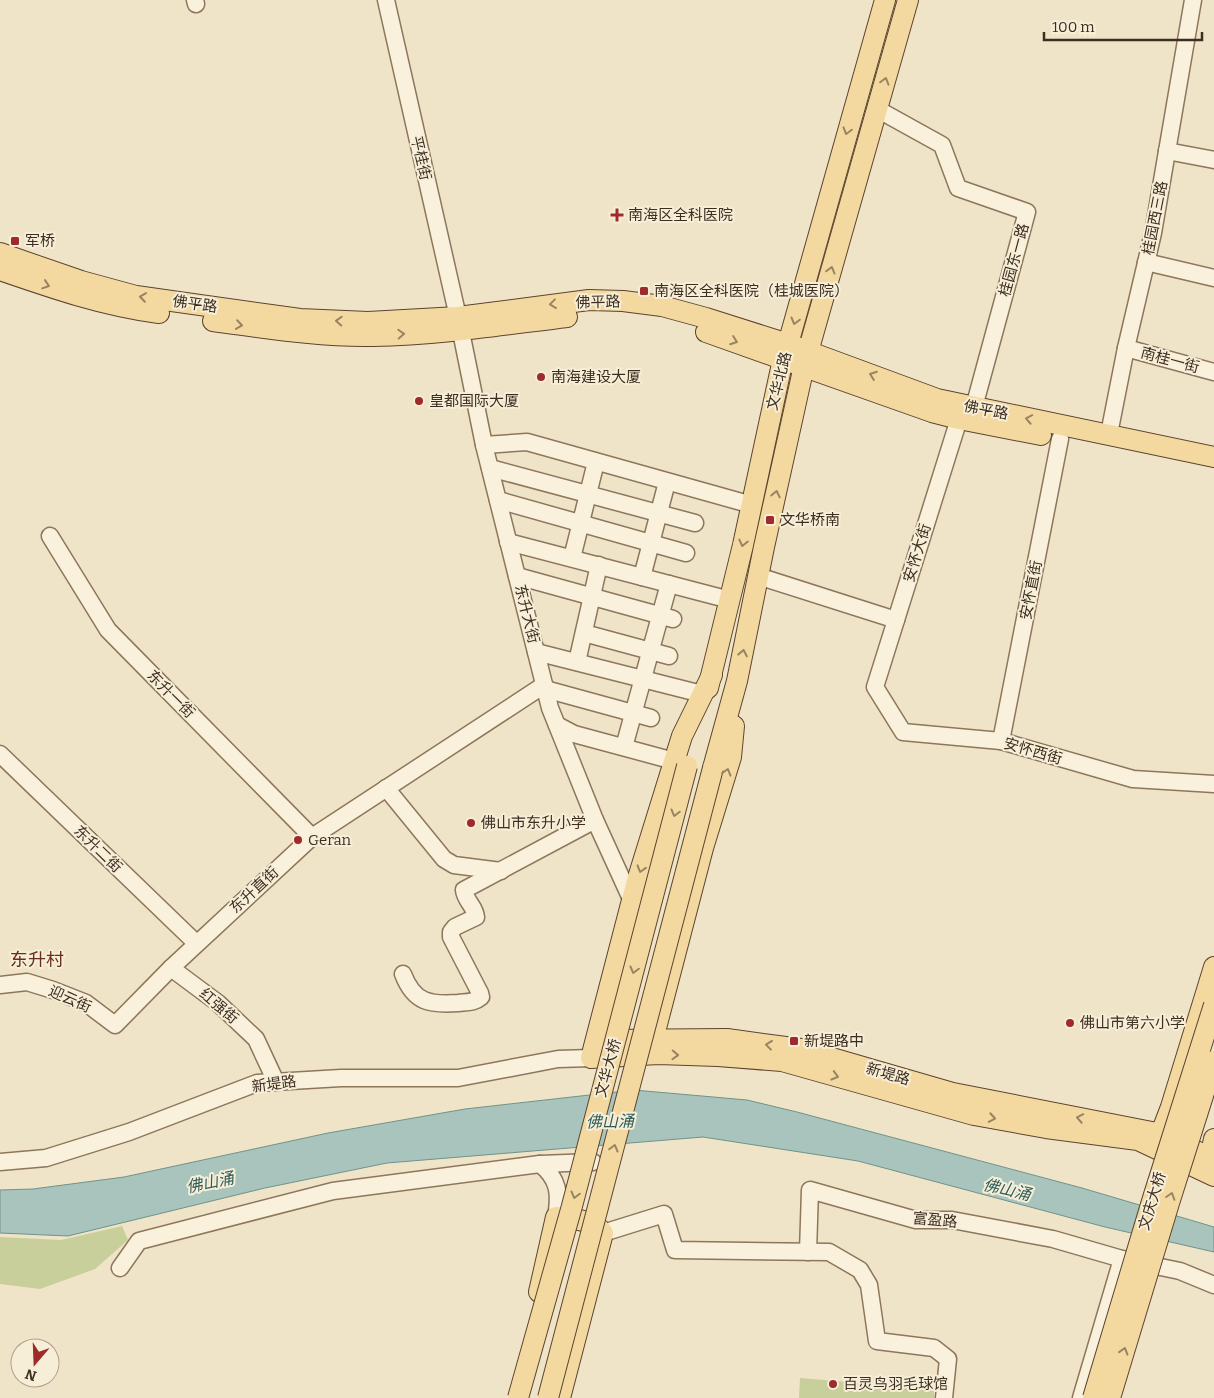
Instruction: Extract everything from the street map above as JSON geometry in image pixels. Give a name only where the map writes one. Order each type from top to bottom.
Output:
[{"type":"main road","name":"文华北路","points":[[681,763],[712,675],[752,505],[785,351],[885,0]]},
{"type":"main road","points":[[548,1398],[737,681],[806,359],[908,0]]},
{"type":"main road","name":"佛平路","points":[[0,253],[81,281],[146,298],[300,319],[460,324]]},
{"type":"main road","name":"佛平路","points":[[0,270],[127,309],[288,332],[372,336],[460,324],[590,300],[623,301],[662,306],[706,318],[806,359],[937,399],[966,413],[1060,439],[1214,470]]},
{"type":"main road","name":"佛平路","points":[[966,413],[1109,434],[1214,457]]},
{"type":"main road","points":[[593,1049],[632,901],[681,763],[682,736],[712,675]]},
{"type":"main road","points":[[651,1047],[704,848],[731,757],[737,681]]},
{"type":"main road","name":"文华大桥","points":[[518,1398],[572,1206],[681,763]]},
{"type":"main road","points":[[1158,1141],[1214,967]]},
{"type":"main road","name":"文庆大桥","points":[[1093,1398],[1153,1198],[1214,1005]]},
{"type":"main road","name":"新堤路","points":[[593,1049],[651,1047],[718,1056],[782,1061],[974,1115],[1046,1128],[1158,1141],[1212,1160]]},
{"type":"main road","name":"文庆大桥","points":[[1110,1398],[1214,1061]]},
{"type":"main road","points":[[511,1398],[538,1296],[556,1217],[579,1220],[598,1226],[602,1233],[560,1398]]},
{"type":"street","name":"平桂街","points":[[386,0],[460,324]]},
{"type":"street","name":"桂园西三路","points":[[1109,434],[1126,348],[1153,233],[1193,0]]},
{"type":"street","name":"桂园东一路","points":[[877,109],[942,145],[958,188],[1028,212],[966,413]]},
{"type":"street","points":[[1167,151],[1214,160]]},
{"type":"street","points":[[1146,262],[1214,278]]},
{"type":"street","name":"东升大街","points":[[460,324],[484,445],[550,708],[595,820],[632,901]]},
{"type":"street","name":"南桂一街","points":[[1126,348],[1214,372]]},
{"type":"street","name":"安怀大街","points":[[875,687],[966,413]]},
{"type":"street","name":"安怀直街","points":[[1001,741],[1060,439]]},
{"type":"street","points":[[484,445],[527,442],[752,505]]},
{"type":"street","points":[[572,558],[596,462]]},
{"type":"street","points":[[490,468],[696,523]]},
{"type":"street","points":[[642,576],[667,482]]},
{"type":"street","points":[[498,500],[686,553]]},
{"type":"street","name":"东升一街","points":[[50,536],[108,630],[312,836]]},
{"type":"street","points":[[508,542],[730,600]]},
{"type":"street","points":[[576,662],[599,566]]},
{"type":"street","points":[[517,576],[666,617]]},
{"type":"street","points":[[758,576],[896,620]]},
{"type":"street","points":[[624,747],[650,651],[666,617],[668,584]]},
{"type":"street","points":[[584,633],[669,656]]},
{"type":"street","points":[[536,652],[702,694]]},
{"type":"street","points":[[545,687],[651,718]]},
{"type":"street","name":"东升直街","points":[[196,943],[312,836],[545,687]]},
{"type":"street","name":"安怀西街","points":[[875,687],[903,732],[1001,741],[1133,779],[1214,784]]},
{"type":"street","points":[[557,725],[574,734],[681,763]]},
{"type":"street","name":"东升二街","points":[[0,754],[196,943]]},
{"type":"street","points":[[386,788],[444,860],[454,865],[501,871]]},
{"type":"street","points":[[403,974],[408,986],[427,1002],[437,1004],[476,1001],[481,997],[451,937],[451,932],[455,928],[476,917],[476,910],[464,896],[464,890],[595,820]]},
{"type":"street","points":[[171,968],[196,943]]},
{"type":"street","name":"迎云街","points":[[0,985],[27,982],[53,990],[86,1003],[115,1025],[171,968]]},
{"type":"street","name":"红强街","points":[[171,968],[218,1003],[256,1039],[276,1082]]},
{"type":"street","name":"新堤路","points":[[0,1162],[46,1158],[129,1132],[257,1083],[341,1078],[458,1078],[558,1059],[593,1049]]},
{"type":"street","points":[[120,1268],[139,1241],[333,1191],[540,1164],[593,1162]]},
{"type":"street","points":[[540,1164],[552,1173],[559,1198],[556,1217]]},
{"type":"street","name":"富盈路","points":[[808,1252],[810,1190],[916,1220],[952,1220],[1053,1239],[1122,1259],[1180,1271],[1214,1285]]},
{"type":"street","points":[[602,1233],[664,1214],[674,1250],[829,1252],[860,1270],[869,1285],[877,1341],[934,1348],[948,1359],[944,1398]]},
{"type":"street","points":[[1081,1398],[1122,1259]]},
{"type":"green space","points":[[122,1226],[128,1240],[95,1269],[40,1289],[0,1284],[0,1237],[61,1240]]},
{"type":"green space","name":"百灵鸟羽毛球馆","points":[[800,1378],[934,1389],[934,1398],[799,1398]]},
{"type":"water","name":"佛山涌","points":[[634,1090],[747,1100],[1082,1188],[1214,1227],[1214,1252],[1105,1227],[858,1161],[703,1137],[387,1163],[265,1188],[68,1236],[0,1233],[0,1190],[33,1189],[124,1177],[328,1133],[465,1109]]},
{"type":"place","name":"南海区全科医院","points":[[617,215]]},
{"type":"place","name":"军桥","points":[[15,241]]},
{"type":"place","name":"南海区全科医院（桂城医院）","points":[[644,291]]},
{"type":"place","name":"南海建设大厦","points":[[541,377]]},
{"type":"place","name":"皇都国际大厦","points":[[419,401]]},
{"type":"place","name":"文华桥南","points":[[770,520]]},
{"type":"place","name":"佛山市东升小学","points":[[471,823]]},
{"type":"place","name":"Geran","points":[[298,840]]},
{"type":"place","name":"佛山市第六小学","points":[[1070,1023]]},
{"type":"place","name":"新堤路中","points":[[794,1041]]},
{"type":"place","name":"百灵鸟羽毛球馆","points":[[833,1384]]},
{"type":"district","name":"东升村","points":[[37,960]]}]
